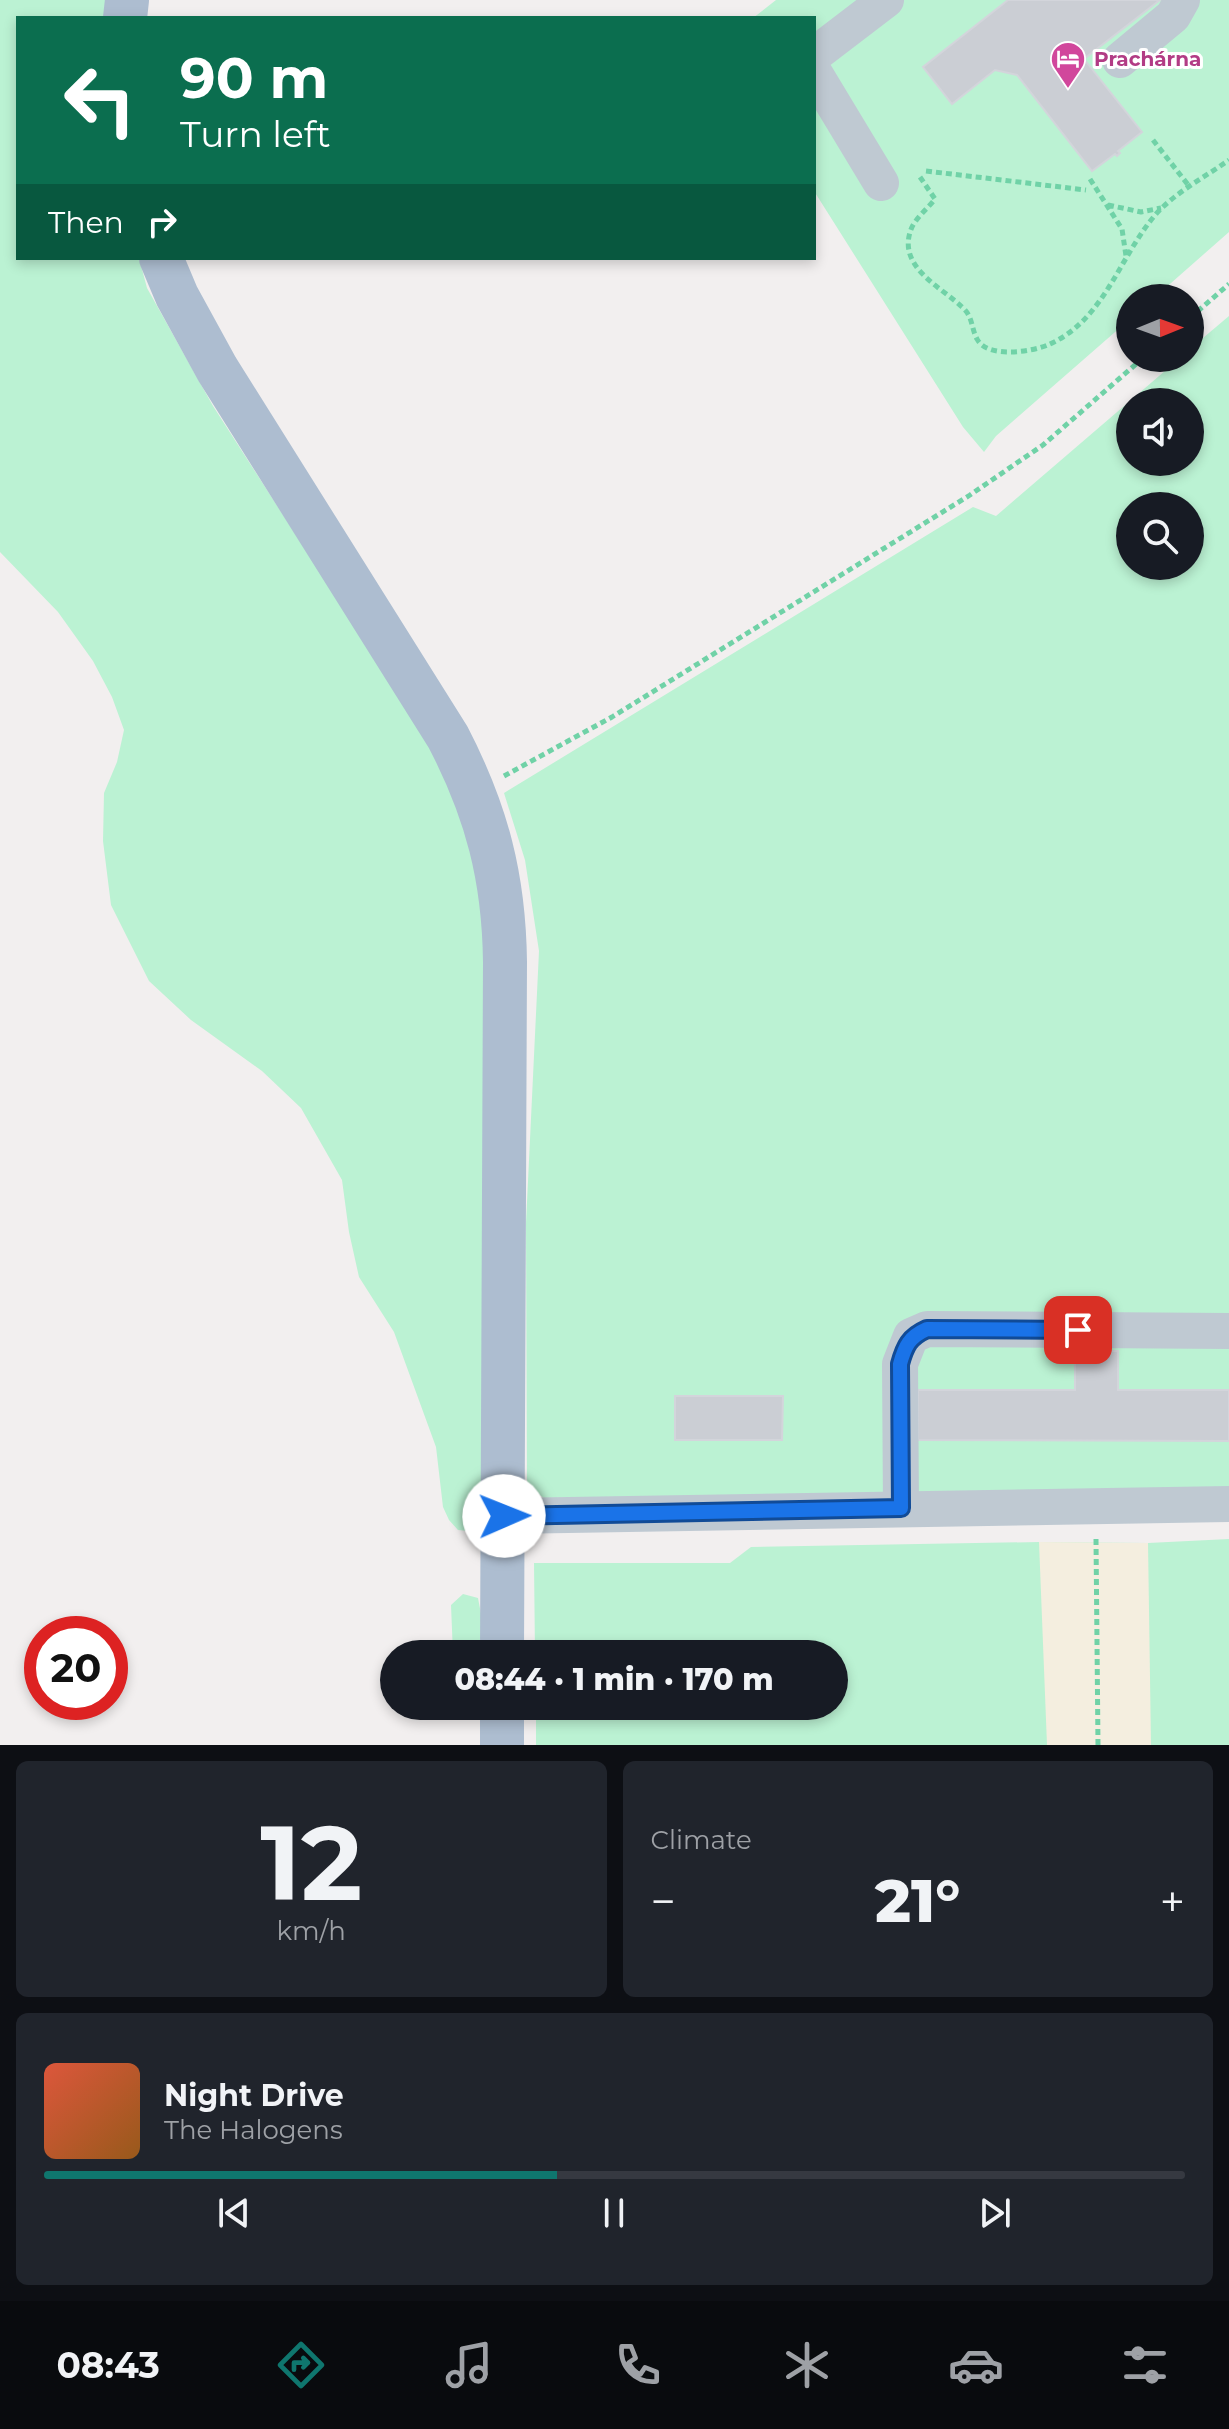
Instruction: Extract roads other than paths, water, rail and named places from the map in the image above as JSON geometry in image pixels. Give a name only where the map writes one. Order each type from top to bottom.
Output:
[{"type":"main road","points":[[162,260],[177,296],[217,369],[448,737],[474,790],[490,837],[498,870],[505,944],[502,1640]]},
{"type":"main road","points":[[502,1720],[502,1745]]},
{"type":"lane","points":[[816,53],[886,0]]},
{"type":"lane","points":[[1120,60],[1173,16],[1182,0]]},
{"type":"lane","points":[[816,75],[881,183]]},
{"type":"lane","points":[[901,1508],[900,1364],[911,1336],[927,1329],[1229,1331]]},
{"type":"lane","points":[[504,1516],[1229,1504]]},
{"type":"place","name":"Prachárna","points":[[1068,90]]}]
